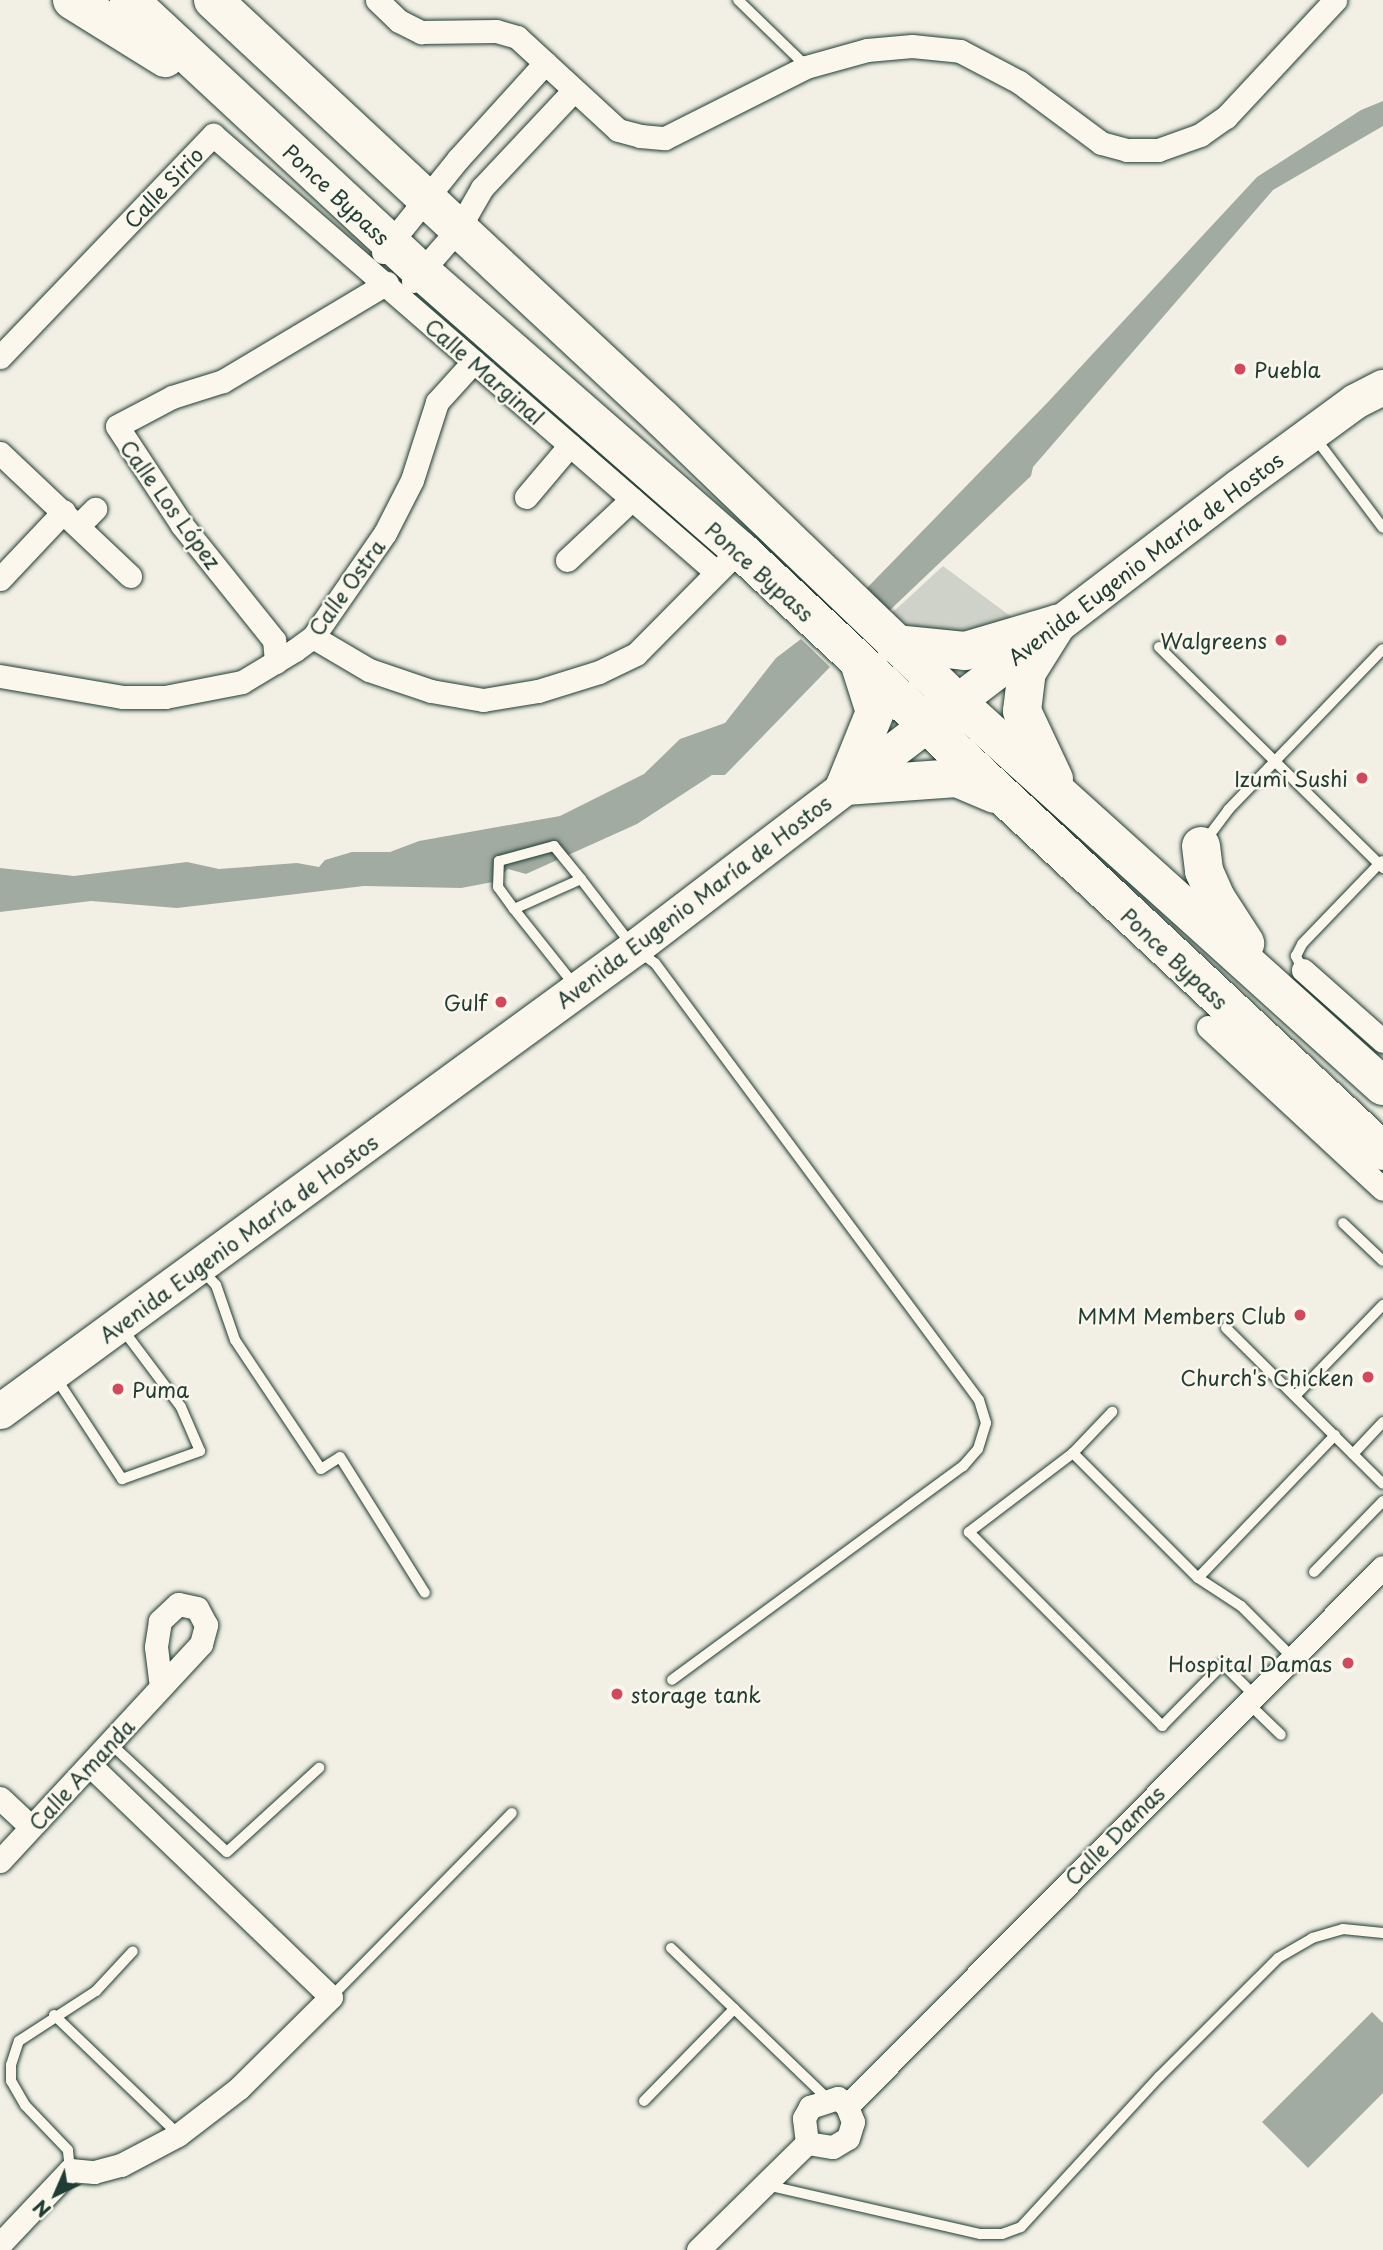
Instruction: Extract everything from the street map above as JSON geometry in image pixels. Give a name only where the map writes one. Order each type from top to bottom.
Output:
[{"type":"highway","points":[[72,0],[240,104]]},
{"type":"highway","name":"Ponce Bypass","points":[[129,0],[240,104],[393,273],[728,561],[858,660],[1169,954],[1383,1151]]},
{"type":"highway","name":"Ponce Bypass","points":[[213,0],[459,228],[956,701],[1059,790],[1288,978],[1383,1086]]},
{"type":"highway","points":[[895,644],[965,651],[1057,624]]},
{"type":"highway","points":[[1057,624],[1027,672],[1022,711],[1059,790]]},
{"type":"highway","points":[[858,660],[875,712],[845,786],[957,778],[1004,798]]},
{"type":"highway","points":[[1201,846],[1204,871],[1216,898],[1288,978]]},
{"type":"highway","points":[[1169,954],[1208,1027]]},
{"type":"main road","name":"Avenida Eugenio María de Hostos","points":[[0,1411],[634,948],[1057,624],[1312,433],[1383,387]]},
{"type":"street","points":[[377,0],[399,21],[421,32],[496,31],[517,37],[618,130],[665,138],[806,67],[886,48],[960,51],[1019,82],[1101,143],[1127,150],[1158,150],[1200,135],[1226,117],[1335,0]]},
{"type":"street","points":[[393,273],[428,199],[545,63]]},
{"type":"street","points":[[393,273],[459,228],[482,188],[574,90]]},
{"type":"street","name":"Calle Sirio","points":[[0,357],[213,135],[393,273]]},
{"type":"street","name":"Calle Marginal","points":[[393,273],[474,361],[632,499],[728,561]]},
{"type":"street","name":"Calle Los López","points":[[276,662],[274,640],[182,525],[117,426],[172,397],[223,381],[393,273]]},
{"type":"street","name":"Calle Ostra","points":[[0,676],[123,697],[165,697],[242,682],[276,662],[313,637],[385,533],[412,480],[437,402],[474,361]]},
{"type":"street","points":[[526,497],[570,445]]},
{"type":"street","points":[[0,453],[130,576]]},
{"type":"street","points":[[567,560],[632,499]]},
{"type":"street","points":[[0,579],[71,518],[95,509]]},
{"type":"street","points":[[313,637],[369,670],[431,691],[483,700],[538,691],[599,672],[636,654],[728,561]]},
{"type":"street","points":[[1288,978],[1383,1041]]},
{"type":"street","points":[[1208,1027],[1383,1189]]},
{"type":"street","name":"Calle Damas","points":[[807,2143],[804,2118],[810,2107],[837,2102],[1383,1567]]},
{"type":"street","name":"Calle Amanda","points":[[0,1861],[111,1745],[161,1687]]},
{"type":"street","points":[[0,2244],[70,2170],[94,2172],[121,2165],[178,2135],[239,2088],[331,1997],[90,1766]]},
{"type":"street","points":[[0,1798],[32,1827]]},
{"type":"street","points":[[698,2250],[807,2143],[833,2147],[848,2138],[853,2122],[837,2102]]},
{"type":"lane","points":[[738,0],[806,67]]},
{"type":"lane","points":[[1312,433],[1383,528]]},
{"type":"lane","points":[[1159,647],[1273,763],[1382,864],[1302,944],[1288,978]]},
{"type":"lane","points":[[1201,846],[1273,763],[1383,649]]},
{"type":"lane","points":[[578,989],[498,887],[499,861],[554,846],[634,948],[655,963],[979,1400],[986,1423],[978,1449],[963,1466],[672,1680]]},
{"type":"lane","points":[[514,909],[581,879]]},
{"type":"lane","points":[[1343,1223],[1383,1261]]},
{"type":"lane","points":[[199,1266],[216,1285],[235,1340],[321,1469],[340,1457],[425,1593]]},
{"type":"lane","points":[[1295,1396],[1383,1305]]},
{"type":"lane","points":[[52,1373],[122,1479],[200,1451],[181,1407],[119,1325]]},
{"type":"lane","points":[[1226,1328],[1383,1484]]},
{"type":"lane","points":[[1112,1412],[1073,1453],[969,1532],[1162,1726],[1223,1664],[1281,1735]]},
{"type":"lane","points":[[1353,1454],[1381,1429]]},
{"type":"lane","points":[[1198,1578],[1335,1435]]},
{"type":"lane","points":[[1073,1453],[1198,1578],[1241,1606],[1292,1657]]},
{"type":"lane","points":[[1314,1572],[1383,1500]]},
{"type":"lane","points":[[111,1745],[227,1852],[319,1768]]},
{"type":"lane","points":[[331,1997],[512,1813]]},
{"type":"lane","points":[[765,2184],[980,2234],[1002,2234],[1021,2227],[1159,2077],[1278,1958],[1312,1938],[1343,1929],[1383,1933]]},
{"type":"lane","points":[[671,1948],[837,2102]]},
{"type":"lane","points":[[70,2170],[68,2150],[25,2105],[11,2081],[11,2065],[19,2041],[54,2015],[96,1991],[133,1951]]},
{"type":"lane","points":[[644,2101],[734,2009]]},
{"type":"lane","points":[[54,2015],[178,2135]]},
{"type":"shaded area","points":[[1383,101],[1383,126],[1273,190],[1033,467],[1031,476],[889,611],[865,590],[1048,402],[1257,177],[1361,110]]},
{"type":"shaded area","points":[[943,566],[1021,624],[994,633],[915,632],[892,613]]},
{"type":"shaded area","points":[[801,639],[830,667],[725,775],[712,775],[637,824],[526,874],[508,869],[493,882],[461,888],[364,886],[177,908],[91,901],[0,912],[0,868],[74,876],[187,862],[219,869],[297,863],[319,867],[325,860],[352,852],[390,852],[419,841],[560,816],[644,774],[680,739],[725,723],[776,658]]},
{"type":"shaded area","points":[[1372,2012],[1383,2023],[1383,2093],[1308,2168],[1262,2122]]},
{"type":"place","name":"Puebla","points":[[1240,369]]},
{"type":"place","name":"Walgreens","points":[[1281,640]]},
{"type":"place","name":"Izumi Sushi","points":[[1362,778]]},
{"type":"place","name":"Gulf","points":[[501,1002]]},
{"type":"place","name":"MMM Members Club","points":[[1300,1315]]},
{"type":"place","name":"Church's Chicken","points":[[1368,1377]]},
{"type":"place","name":"Puma","points":[[118,1389]]},
{"type":"place","name":"Hospital Damas","points":[[1348,1663]]},
{"type":"place","name":"storage tank","points":[[617,1694]]}]
